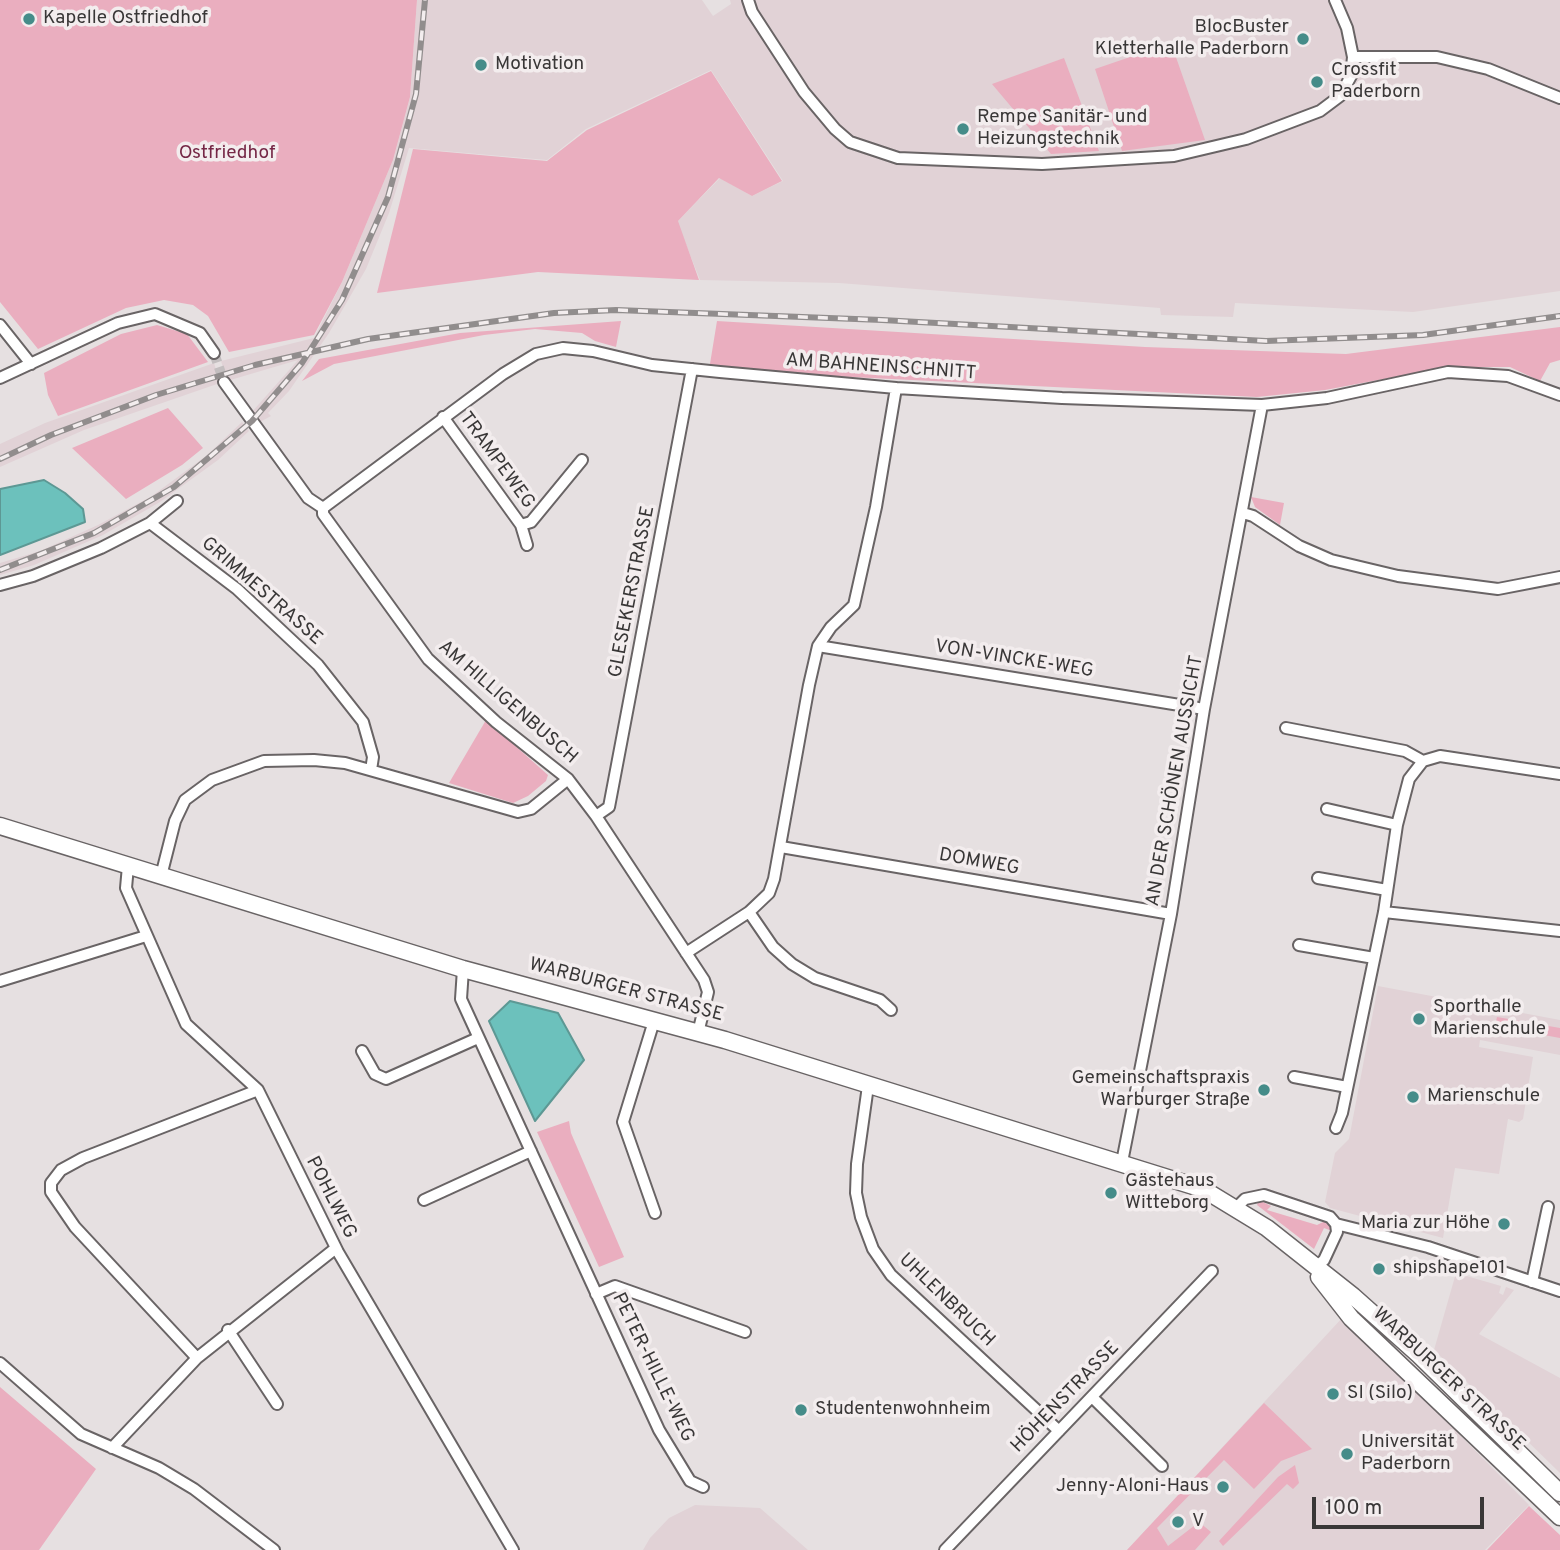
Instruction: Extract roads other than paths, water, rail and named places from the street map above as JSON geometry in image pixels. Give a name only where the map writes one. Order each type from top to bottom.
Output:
[{"type":"main road","name":"WARBURGER STRASSE","points":[[0,826],[463,969],[698,1033],[1192,1184],[1236,1208],[1353,1296],[1419,1355],[1560,1493]]},
{"type":"main road","name":"WARBURGER STRASSE","points":[[1315,1268],[1326,1289],[1351,1318],[1560,1517]]},
{"type":"street","points":[[748,0],[752,12],[801,87],[835,129],[850,142],[898,158],[1042,164],[1149,159],[1209,149],[1270,131],[1320,111],[1340,96],[1348,83],[1353,58],[1347,28],[1335,0]]},
{"type":"street","points":[[1353,58],[1437,57],[1488,69],[1560,98]]},
{"type":"street","points":[[0,378],[118,323],[155,314],[200,332],[214,353]]},
{"type":"street","points":[[0,325],[31,364]]},
{"type":"street","name":"AM BAHNEINSCHNITT","points":[[323,508],[443,417],[523,361],[549,350],[580,349],[652,365],[896,388],[1262,405],[1327,398],[1448,372],[1508,376],[1560,395]]},
{"type":"street","name":"GLESEKERSTRASSE","points":[[596,816],[609,807],[692,369]]},
{"type":"street","name":"AM HILLIGENBUSCH","points":[[224,382],[307,498],[323,508],[323,514],[428,659],[496,722],[568,779],[596,816],[686,953],[708,992],[698,1033]]},
{"type":"street","points":[[686,953],[750,912],[769,893],[781,847],[802,712],[818,646],[831,627],[854,605],[876,507],[896,388]]},
{"type":"street","name":"AN DER SCHÖNEN AUSSICHT","points":[[1122,1162],[1171,914],[1204,709],[1262,405]]},
{"type":"street","name":"TRAMPEWEG","points":[[443,417],[521,525],[527,545]]},
{"type":"street","name":"TRAMPEWEG","points":[[521,525],[531,522],[582,460]]},
{"type":"street","points":[[0,585],[33,576],[102,548],[150,523],[177,501]]},
{"type":"street","points":[[1243,513],[1319,555],[1398,576],[1498,589],[1560,577]]},
{"type":"street","name":"GRIMMESTRASSE","points":[[150,523],[237,589],[318,665],[363,722],[373,757],[371,770]]},
{"type":"street","name":"VON-VINCKE-WEG","points":[[818,646],[1204,709]]},
{"type":"street","points":[[1286,728],[1405,751],[1423,761]]},
{"type":"street","points":[[1336,1128],[1384,912],[1397,825],[1409,779],[1423,761],[1440,756],[1560,774]]},
{"type":"street","points":[[161,876],[175,821],[185,800],[212,780],[248,765],[273,760],[331,760],[518,812],[531,809],[568,779]]},
{"type":"street","points":[[1326,809],[1397,825]]},
{"type":"street","name":"DOMWEG","points":[[781,847],[1171,914]]},
{"type":"street","name":"POHLWEG","points":[[128,866],[125,883],[186,1024],[257,1090],[336,1248],[513,1550]]},
{"type":"street","points":[[1318,878],[1387,890]]},
{"type":"street","points":[[750,912],[773,947],[792,964],[815,978],[880,1000],[891,1010]]},
{"type":"street","points":[[1384,912],[1560,931]]},
{"type":"street","points":[[0,981],[146,936]]},
{"type":"street","points":[[1299,945],[1374,958]]},
{"type":"street","name":"PETER-HILLE-WEG","points":[[463,969],[461,999],[659,1430],[690,1481],[703,1487]]},
{"type":"street","points":[[654,1021],[623,1122],[655,1213]]},
{"type":"street","points":[[362,1051],[375,1074],[386,1079],[478,1038]]},
{"type":"street","points":[[1294,1077],[1347,1087]]},
{"type":"street","name":"UHLENBRUCH","points":[[868,1086],[857,1164],[856,1193],[861,1217],[873,1249],[891,1275],[1059,1431]]},
{"type":"street","points":[[197,1358],[75,1227],[51,1192],[51,1183],[61,1170],[83,1158],[257,1090]]},
{"type":"street","points":[[424,1200],[530,1151]]},
{"type":"street","points":[[1236,1208],[1245,1199],[1264,1195],[1320,1213],[1336,1224],[1428,1247],[1560,1291]]},
{"type":"street","points":[[1532,1282],[1548,1207]]},
{"type":"street","points":[[1315,1268],[1325,1260],[1337,1232],[1336,1224]]},
{"type":"street","points":[[112,1447],[197,1358],[228,1330],[336,1248]]},
{"type":"street","name":"HÖHENSTRASSE","points":[[945,1550],[1212,1271]]},
{"type":"street","name":"PETER-HILLE-WEG","points":[[596,1294],[615,1286],[745,1332]]},
{"type":"street","points":[[228,1330],[277,1404]]},
{"type":"street","points":[[0,1363],[65,1423],[81,1434],[159,1468],[194,1489],[274,1550]]},
{"type":"street","points":[[1092,1397],[1162,1466]]},
{"type":"water","points":[[44,480],[83,509],[85,522],[0,555],[0,489]]},
{"type":"water","points":[[510,1001],[558,1013],[584,1060],[535,1121],[489,1021]]},
{"type":"tunnel","points":[[214,353],[224,382]]},
{"type":"railway","points":[[0,570],[94,533],[174,487],[252,421],[302,363],[342,300],[388,197],[416,94],[425,0]]},
{"type":"railway","points":[[0,459],[51,435],[156,395],[255,365],[368,339],[554,313],[616,310],[882,320],[1266,341],[1423,335],[1560,316]]},
{"type":"place","name":"Kapelle Ostfriedhof","points":[[29,19]]},
{"type":"place","name":"BlocBuster Kletterhalle Paderborn","points":[[1303,39]]},
{"type":"place","name":"Motivation","points":[[481,65]]},
{"type":"place","name":"Crossfit Paderborn","points":[[1317,82]]},
{"type":"place","name":"Rempe Sanitär- und Heizungstechnik","points":[[963,129]]},
{"type":"place","name":"Sporthalle Marienschule","points":[[1419,1019]]},
{"type":"place","name":"Gemeinschaftspraxis Warburger Straße","points":[[1264,1090]]},
{"type":"place","name":"Marienschule","points":[[1413,1097]]},
{"type":"place","name":"Gästehaus Witteborg","points":[[1111,1193]]},
{"type":"place","name":"Maria zur Höhe","points":[[1504,1224]]},
{"type":"place","name":"shipshape101","points":[[1379,1269]]},
{"type":"place","name":"SI (Silo)","points":[[1333,1394]]},
{"type":"place","name":"Studentenwohnheim","points":[[801,1410]]},
{"type":"place","name":"Universität Paderborn","points":[[1347,1454]]},
{"type":"place","name":"Jenny-Aloni-Haus","points":[[1223,1487]]},
{"type":"place","name":"V","points":[[1178,1522]]},
{"type":"park label","name":"Ostfriedhof","points":[[227,154]]}]
